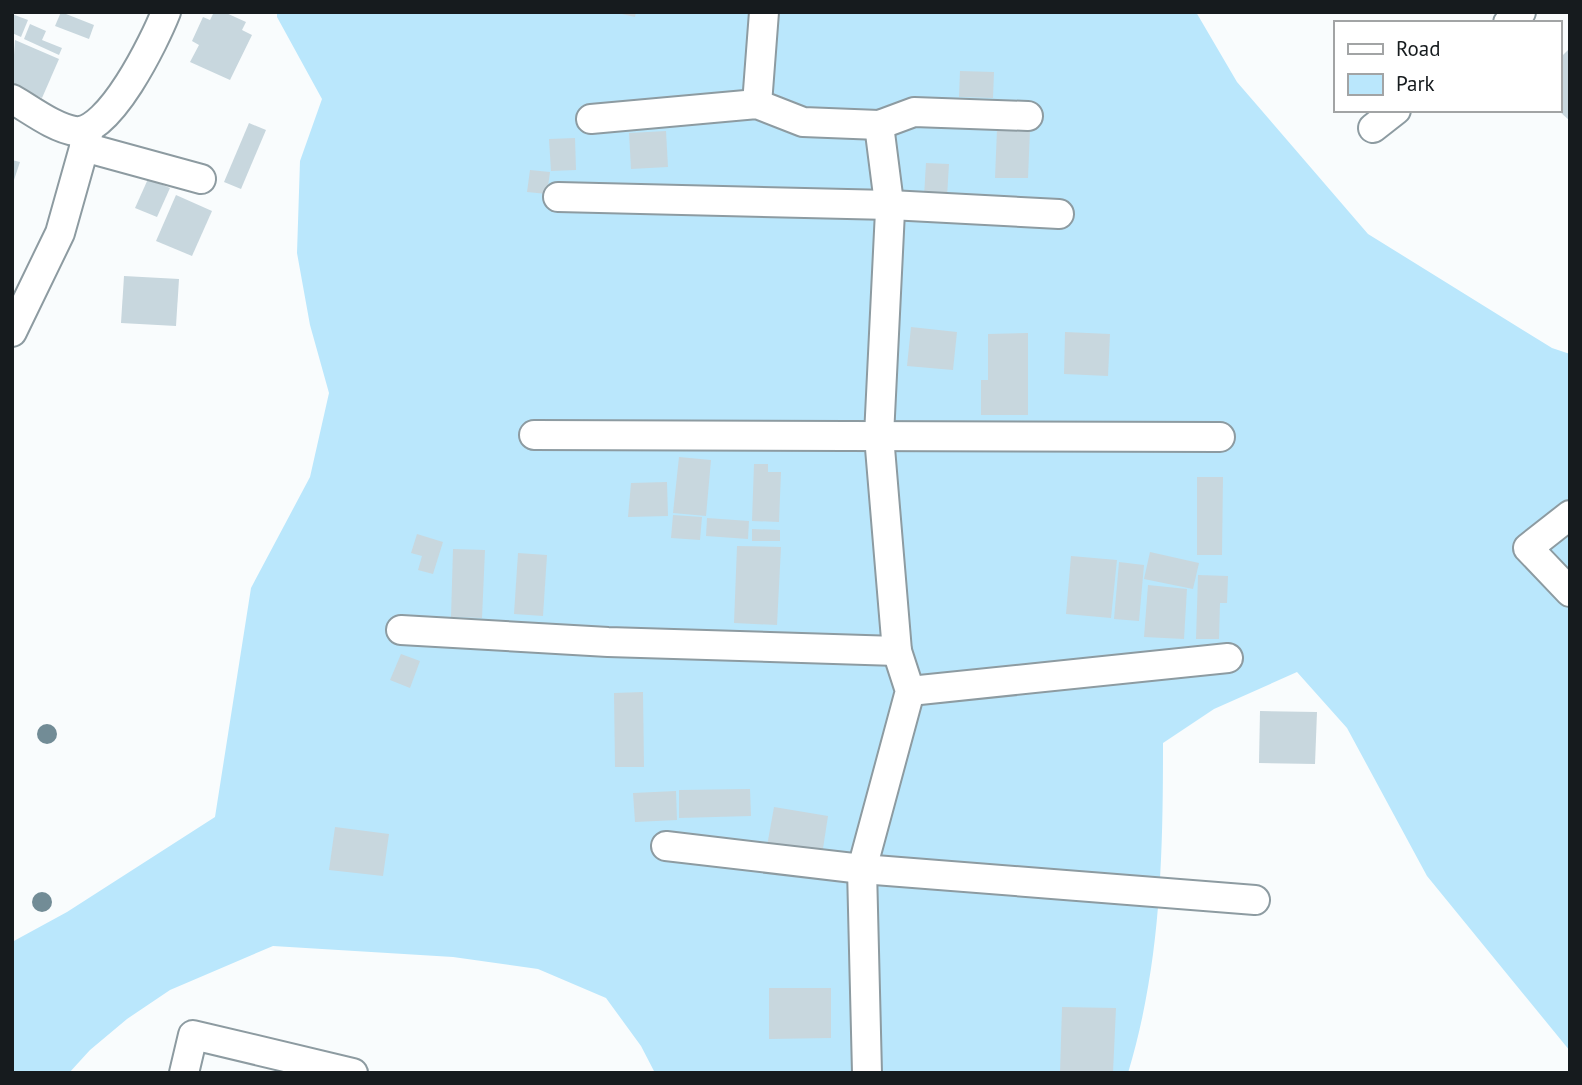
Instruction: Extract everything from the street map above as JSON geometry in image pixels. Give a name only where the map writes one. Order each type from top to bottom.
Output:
[{"type":"street","points":[[12,330],[60,233],[86,138],[103,120],[134,74],[166,12]]},
{"type":"street","points":[[757,104],[764,12]]},
{"type":"street","points":[[12,99],[86,138],[201,179]]},
{"type":"street","points":[[591,119],[757,104],[803,122],[879,125],[914,112],[1028,116]]},
{"type":"street","points":[[1373,128],[1393,112]]},
{"type":"street","points":[[867,1073],[862,869],[910,691],[897,651],[879,436],[890,205],[879,125]]},
{"type":"street","points":[[558,197],[890,205],[1059,214]]},
{"type":"street","points":[[534,435],[1220,437]]},
{"type":"street","points":[[1570,515],[1528,548],[1570,592]]},
{"type":"street","points":[[401,630],[608,642],[897,651]]},
{"type":"street","points":[[910,691],[1228,658]]},
{"type":"street","points":[[666,846],[862,869],[1255,900]]},
{"type":"street","points":[[184,1073],[193,1035],[353,1073]]},
{"type":"green space","points":[[277,12],[1196,12],[1237,82],[1368,234],[1552,348],[1570,354],[1570,1051],[1427,876],[1347,728],[1297,672],[1214,709],[1163,743],[1161,869],[1154,950],[1139,1032],[1128,1073],[655,1073],[641,1046],[606,998],[538,969],[453,957],[273,946],[170,990],[127,1019],[90,1050],[69,1073],[12,1073],[12,942],[67,912],[215,817],[251,588],[310,477],[329,393],[310,325],[297,253],[300,161],[322,99],[277,17]]},
{"type":"building","points":[[61,12],[94,25],[89,39],[55,26]]},
{"type":"building","points":[[214,12],[224,12],[246,22],[242,30],[252,35],[230,80],[190,62],[199,45],[192,41],[203,17],[210,20]]},
{"type":"building","points":[[613,12],[636,12],[635,17]]},
{"type":"building","points":[[12,14],[28,20],[21,37],[12,33]]},
{"type":"building","points":[[30,24],[46,31],[42,40],[62,48],[59,55],[24,39]]},
{"type":"building","points":[[15,40],[59,59],[42,98],[12,85]]},
{"type":"building","points":[[1570,48],[1570,121],[1560,112],[1561,57]]},
{"type":"building","points":[[960,71],[994,72],[993,98],[959,97]]},
{"type":"building","points":[[249,123],[266,130],[241,189],[224,182]]},
{"type":"building","points":[[997,129],[1030,130],[1028,178],[995,178]]},
{"type":"building","points":[[666,131],[668,167],[631,169],[629,133]]},
{"type":"building","points":[[575,138],[576,170],[551,171],[549,139]]},
{"type":"building","points":[[12,160],[20,162],[13,183],[12,183]]},
{"type":"building","points":[[926,163],[949,164],[947,197],[924,196]]},
{"type":"building","points":[[530,170],[550,172],[547,194],[527,192]]},
{"type":"building","points":[[148,179],[170,188],[157,217],[135,208]]},
{"type":"building","points":[[176,195],[212,211],[192,256],[156,241]]},
{"type":"building","points":[[124,276],[179,279],[176,326],[121,323]]},
{"type":"building","points":[[911,327],[957,332],[953,370],[907,366]]},
{"type":"building","points":[[1065,332],[1110,334],[1108,376],[1064,374]]},
{"type":"building","points":[[1028,333],[1028,415],[981,415],[981,380],[988,380],[988,334]]},
{"type":"building","points":[[679,457],[711,460],[706,516],[673,513]]},
{"type":"building","points":[[754,464],[768,464],[768,472],[781,472],[779,522],[752,521]]},
{"type":"building","points":[[1197,477],[1223,477],[1222,555],[1197,555]]},
{"type":"building","points":[[667,482],[668,516],[628,517],[631,483]]},
{"type":"building","points":[[673,515],[702,517],[700,540],[671,538]]},
{"type":"building","points":[[707,518],[749,521],[748,539],[706,536]]},
{"type":"building","points":[[752,529],[780,530],[780,541],[752,541]]},
{"type":"building","points":[[417,534],[443,542],[433,574],[418,570],[422,556],[411,553]]},
{"type":"building","points":[[737,546],[781,547],[777,625],[734,623]]},
{"type":"building","points":[[453,549],[485,550],[482,618],[451,617]]},
{"type":"building","points":[[1150,552],[1199,563],[1193,589],[1144,579]]},
{"type":"building","points":[[518,553],[547,555],[543,616],[514,614]]},
{"type":"building","points":[[1071,556],[1117,560],[1111,618],[1066,614]]},
{"type":"building","points":[[1119,562],[1144,565],[1139,621],[1114,619]]},
{"type":"building","points":[[1198,575],[1228,576],[1227,603],[1220,603],[1219,639],[1196,639]]},
{"type":"building","points":[[1148,585],[1187,589],[1184,639],[1144,637]]},
{"type":"building","points":[[401,654],[420,661],[410,688],[390,680]]},
{"type":"building","points":[[643,692],[644,767],[615,767],[614,693]]},
{"type":"building","points":[[1260,711],[1317,712],[1315,764],[1259,763]]},
{"type":"building","points":[[750,789],[751,816],[679,818],[679,790]]},
{"type":"building","points":[[676,791],[677,820],[635,822],[633,793]]},
{"type":"building","points":[[774,807],[828,816],[822,855],[767,846]]},
{"type":"building","points":[[335,827],[389,834],[383,876],[329,870]]},
{"type":"building","points":[[769,988],[831,988],[831,1038],[769,1039]]},
{"type":"building","points":[[1062,1007],[1116,1008],[1113,1073],[1060,1073]]}]
